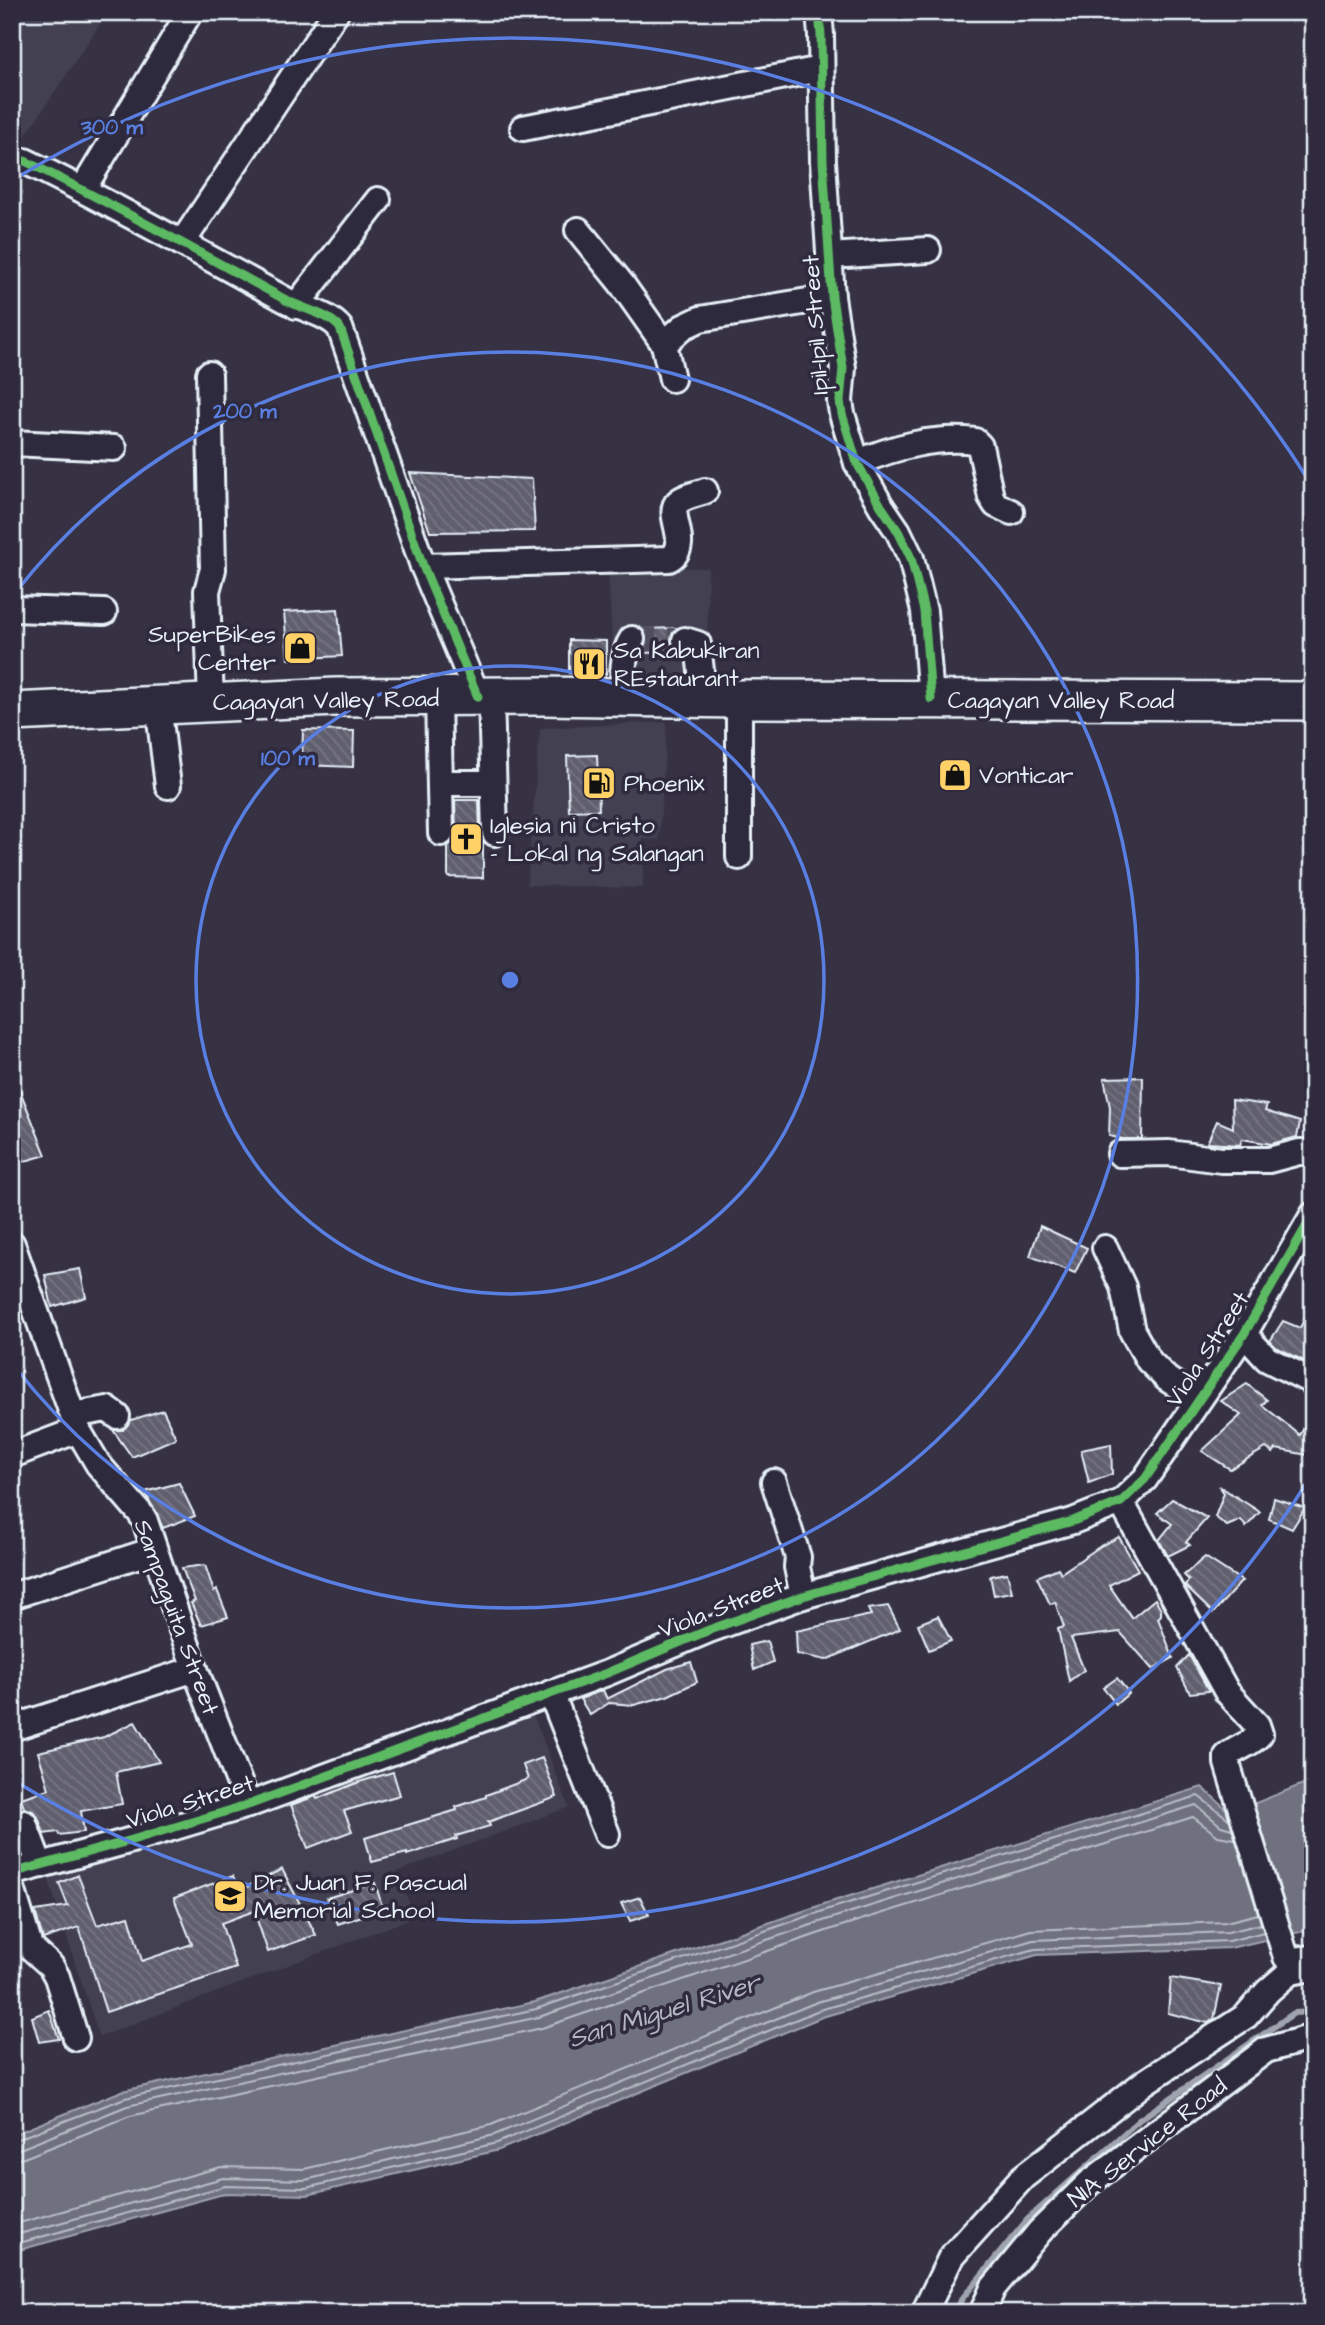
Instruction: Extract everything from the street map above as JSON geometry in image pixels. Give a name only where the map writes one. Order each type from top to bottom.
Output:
[{"type":"highway","name":"Cagayan Valley Road","points":[[12,712],[336,697],[1313,701]]},
{"type":"street","points":[[83,190],[190,12]]},
{"type":"street","points":[[182,243],[336,12]]},
{"type":"street","name":"Ipil-Ipil Street","points":[[819,12],[823,161],[832,297],[843,368],[840,401],[842,414],[857,463],[911,558],[924,611],[931,699]]},
{"type":"street","points":[[523,128],[821,69]]},
{"type":"street","points":[[25,161],[296,306],[335,321],[340,328],[423,566],[484,697],[495,833]]},
{"type":"street","points":[[296,306],[378,200]]},
{"type":"street","points":[[578,230],[621,283],[664,344],[672,379]]},
{"type":"street","points":[[829,256],[928,250]]},
{"type":"street","points":[[664,344],[683,327],[700,319],[832,297]]},
{"type":"street","points":[[209,374],[214,569],[207,591],[211,702]]},
{"type":"street","points":[[857,463],[876,454],[929,441],[975,441],[980,446],[991,498],[996,505],[1011,512]]},
{"type":"street","points":[[12,443],[114,449]]},
{"type":"street","points":[[423,566],[669,559],[676,555],[680,545],[675,508],[678,502],[705,491]]},
{"type":"street","points":[[12,609],[104,612]]},
{"type":"street","points":[[624,697],[623,673],[632,639]]},
{"type":"street","points":[[685,640],[698,645],[721,699],[738,857]]},
{"type":"street","points":[[438,697],[441,832]]},
{"type":"street","points":[[158,704],[168,786]]},
{"type":"street","points":[[440,783],[493,783]]},
{"type":"street","points":[[1120,1154],[1169,1153],[1221,1160],[1269,1160],[1299,1152],[1313,1152]]},
{"type":"street","name":"Viola Street","points":[[12,1872],[248,1805],[607,1673],[709,1630],[803,1596],[1073,1521],[1121,1502],[1146,1479],[1244,1334],[1313,1215]]},
{"type":"street","points":[[1105,1248],[1123,1287],[1132,1331],[1149,1361],[1167,1379],[1198,1399]]},
{"type":"street","name":"Sampaguita Street","points":[[13,1251],[76,1422],[98,1464],[141,1514],[195,1669],[248,1805]]},
{"type":"street","points":[[1244,1334],[1266,1359],[1313,1382]]},
{"type":"street","points":[[12,1455],[107,1409],[117,1416]]},
{"type":"street","points":[[774,1482],[798,1557],[797,1567],[803,1596]]},
{"type":"street","points":[[1121,1502],[1227,1692],[1257,1725],[1260,1734],[1255,1741],[1233,1751],[1227,1756],[1227,1763],[1286,1957],[1292,1960],[1313,1958]]},
{"type":"street","points":[[12,1596],[154,1550]]},
{"type":"street","points":[[12,1728],[195,1669]]},
{"type":"street","points":[[551,1693],[607,1835]]},
{"type":"street","points":[[24,1823],[40,1865]]},
{"type":"street","points":[[12,1888],[30,1947],[51,1966],[57,1977],[76,2038]]},
{"type":"street","points":[[924,2313],[951,2257],[1023,2177],[1145,2082],[1257,2033],[1268,1991],[1290,1972],[1313,1968]]},
{"type":"street","name":"NIA Service Road","points":[[982,2313],[993,2288],[1040,2231],[1089,2183],[1257,2033],[1313,2037]]},
{"type":"shaded area","points":[[12,12],[108,12],[12,156]]},
{"type":"shaded area","points":[[608,568],[708,568],[707,678],[614,675]]},
{"type":"shaded area","name":"Phoenix","points":[[667,722],[659,840],[643,839],[643,888],[527,885],[540,728]]},
{"type":"shaded area","name":"Dr. Juan F. Pascual Memorial School","points":[[533,1714],[569,1807],[397,1872],[415,1917],[99,2037],[47,1875]]},
{"type":"water","name":"San Miguel River","points":[[1313,1780],[1313,1929],[1230,1948],[1037,1955],[822,2017],[499,2150],[307,2195],[227,2193],[12,2252],[12,2135],[122,2091],[535,2002],[827,1903],[1202,1787],[1231,1813]]},
{"type":"building","points":[[410,473],[532,479],[535,531],[430,532]]},
{"type":"building","points":[[338,609],[342,656],[288,659],[284,612]]},
{"type":"building","points":[[677,628],[671,635],[670,643],[677,652],[642,653],[647,639],[642,629]]},
{"type":"building","points":[[569,640],[606,641],[606,674],[569,673]]},
{"type":"building","points":[[303,730],[354,731],[353,767],[302,765]]},
{"type":"building","points":[[597,755],[599,810],[569,811],[567,756]]},
{"type":"building","name":"Iglesia ni Cristo - Lokal ng Salangan","points":[[455,800],[479,800],[483,878],[448,877],[448,846],[454,841],[456,833]]},
{"type":"building","points":[[12,1071],[46,1155],[18,1163],[12,1143]]},
{"type":"building","points":[[1143,1077],[1142,1139],[1109,1136],[1110,1107],[1104,1078]]},
{"type":"building","points":[[1232,1100],[1267,1105],[1265,1111],[1300,1122],[1297,1137],[1271,1144],[1242,1139],[1240,1145],[1207,1143],[1217,1121],[1233,1128]]},
{"type":"building","points":[[1040,1226],[1087,1248],[1075,1273],[1030,1256]]},
{"type":"building","points":[[80,1269],[86,1297],[52,1307],[45,1275]]},
{"type":"building","points":[[1313,1301],[1313,1354],[1306,1362],[1276,1347],[1270,1341],[1283,1321],[1300,1328]]},
{"type":"building","points":[[1247,1384],[1267,1400],[1262,1405],[1300,1435],[1313,1413],[1313,1456],[1276,1449],[1273,1453],[1266,1448],[1230,1469],[1202,1451],[1241,1415],[1221,1401]]},
{"type":"building","points":[[163,1410],[176,1438],[132,1457],[113,1430],[123,1430],[131,1420]]},
{"type":"building","points":[[1111,1444],[1112,1474],[1089,1483],[1081,1450]]},
{"type":"building","points":[[179,1483],[195,1516],[163,1528],[145,1492]]},
{"type":"building","points":[[1219,1486],[1260,1512],[1246,1527],[1241,1520],[1227,1526],[1215,1517],[1224,1493]]},
{"type":"building","points":[[1274,1498],[1305,1508],[1292,1529],[1269,1519]]},
{"type":"building","points":[[1172,1499],[1207,1518],[1186,1542],[1190,1545],[1168,1556],[1159,1540],[1172,1524],[1157,1513]]},
{"type":"building","points":[[1119,1537],[1138,1570],[1109,1585],[1132,1618],[1155,1599],[1161,1609],[1158,1618],[1173,1658],[1153,1669],[1120,1632],[1071,1638],[1084,1670],[1069,1681],[1058,1629],[1064,1627],[1055,1602],[1050,1604],[1037,1577],[1058,1568],[1061,1573],[1102,1545]]},
{"type":"building","points":[[1205,1557],[1242,1581],[1213,1613],[1185,1586],[1189,1580],[1184,1575]]},
{"type":"building","points":[[205,1565],[214,1592],[217,1590],[228,1617],[201,1625],[191,1603],[195,1601],[182,1568]]},
{"type":"building","points":[[1007,1573],[1012,1592],[994,1595],[990,1576]]},
{"type":"building","points":[[888,1606],[900,1629],[826,1660],[797,1654],[796,1631],[871,1615],[868,1609]]},
{"type":"building","points":[[938,1616],[951,1641],[929,1650],[918,1624]]},
{"type":"building","points":[[767,1641],[773,1662],[754,1670],[749,1645]]},
{"type":"building","points":[[1189,1655],[1209,1691],[1190,1693],[1177,1668]]},
{"type":"building","points":[[691,1662],[697,1682],[667,1696],[634,1705],[609,1703],[590,1715],[580,1699],[603,1690],[607,1699],[667,1669]]},
{"type":"building","points":[[1117,1678],[1129,1693],[1116,1704],[1103,1688]]},
{"type":"building","points":[[135,1722],[159,1762],[116,1772],[122,1804],[81,1811],[84,1832],[44,1834],[38,1817],[33,1811],[24,1808],[21,1798],[49,1789],[38,1752],[104,1737]]},
{"type":"building","points":[[542,1758],[557,1797],[488,1822],[490,1826],[456,1836],[457,1839],[407,1855],[372,1862],[365,1838],[457,1810],[456,1807],[528,1779],[523,1765]]},
{"type":"building","points":[[393,1772],[400,1795],[344,1811],[352,1831],[308,1848],[291,1805],[316,1796],[317,1799]]},
{"type":"building","points":[[282,1869],[316,1935],[268,1952],[254,1911],[221,1923],[236,1968],[106,2012],[79,1927],[43,1939],[35,1911],[68,1906],[59,1883],[78,1875],[97,1925],[129,1916],[142,1961],[192,1944],[174,1898],[233,1876],[239,1891]]},
{"type":"building","points":[[375,1883],[383,1909],[338,1924],[327,1898]]},
{"type":"building","points":[[640,1897],[649,1915],[630,1921],[621,1903]]},
{"type":"building","points":[[1171,1978],[1221,1986],[1214,2019],[1208,2023],[1168,2013]]},
{"type":"building","points":[[49,2010],[59,2039],[39,2042],[32,2017]]},
{"type":"waterway","points":[[956,2313],[961,2300],[1028,2219],[1139,2120],[1294,2013],[1313,2012]]},
{"type":"tunnel","points":[[632,639],[685,640]]},
{"type":"cycle path","points":[[819,12],[823,161],[832,297],[843,368],[840,401],[842,414],[857,463],[911,558],[924,611],[931,699]]},
{"type":"cycle path","points":[[25,161],[284,299],[329,319],[340,328],[423,566],[478,697]]},
{"type":"cycle path","points":[[12,1873],[248,1805],[607,1673],[709,1630],[803,1596],[1073,1521],[1121,1502],[1145,1479],[1244,1334],[1313,1215]]},
{"type":"place","name":"SuperBikes Center","points":[[300,648]]},
{"type":"place","name":"Sa Kabukiran REstaurant","points":[[589,664]]},
{"type":"place","name":"Vonticar","points":[[955,775]]},
{"type":"place","name":"Phoenix","points":[[599,783]]},
{"type":"place","name":"Iglesia ni Cristo - Lokal ng Salangan","points":[[466,839]]},
{"type":"place","name":"Dr. Juan F. Pascual Memorial School","points":[[230,1896]]}]
